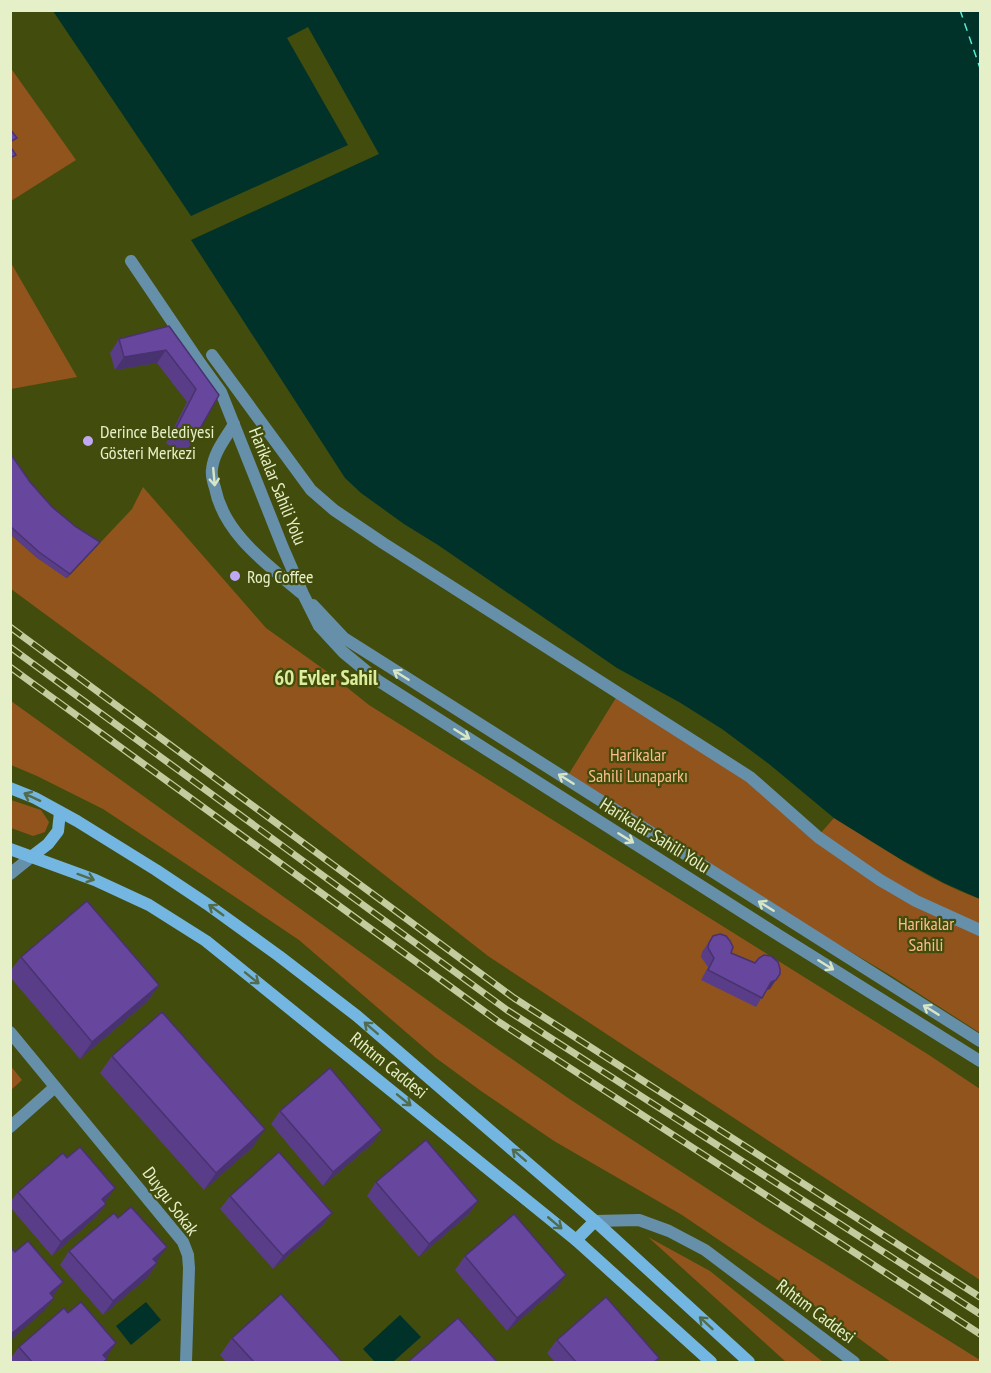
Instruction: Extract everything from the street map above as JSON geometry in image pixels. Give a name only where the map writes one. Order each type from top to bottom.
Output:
[{"type":"main road","name":"Rıhtım Caddesi","points":[[10,788],[35,798],[60,812],[156,870],[279,956],[357,1016],[595,1221],[740,1360]]},
{"type":"main road","points":[[31,857],[48,844],[58,831],[60,812]]},
{"type":"main road","name":"Rıhtım Caddesi","points":[[10,849],[95,880],[149,905],[206,942],[576,1240],[711,1362]]},
{"type":"main road","points":[[576,1240],[595,1221]]},
{"type":"street","name":"Harikalar Sahili Yolu","points":[[131,261],[221,392],[303,594],[319,626],[343,652],[377,680],[981,1061]]},
{"type":"street","points":[[212,355],[311,490],[334,510],[750,777],[818,837],[880,880],[916,901],[981,930]]},
{"type":"street","name":"Harikalar Sahili Yolu","points":[[234,424],[216,452],[212,472],[217,498],[232,527],[251,550],[303,594],[344,638],[981,1041]]},
{"type":"street","points":[[10,874],[31,857]]},
{"type":"street","name":"Duygu Sokak","points":[[10,1032],[183,1242],[188,1255],[189,1268],[186,1362]]},
{"type":"street","points":[[10,1126],[55,1087]]},
{"type":"street","name":"Rıhtım Caddesi","points":[[595,1221],[639,1220],[669,1231],[705,1250],[854,1362]]},
{"type":"green space","points":[[10,67],[76,160],[11,201],[10,201]]},
{"type":"green space","points":[[11,263],[77,377],[11,389]]},
{"type":"green space","points":[[143,487],[266,628],[369,705],[980,1089],[980,1280],[488,956],[151,692],[11,589],[10,534],[36,557],[67,578],[132,509]]},
{"type":"green space","points":[[619,693],[750,777],[818,836],[834,818],[923,873],[980,899],[980,1033],[890,975],[768,903],[567,777]]},
{"type":"green space","points":[[11,701],[444,1012],[571,1100],[980,1362],[891,1362],[797,1293],[682,1215],[554,1141],[436,1058],[299,940],[103,809],[11,765]]},
{"type":"green space","points":[[11,800],[41,810],[49,822],[45,832],[33,836],[11,828]]},
{"type":"green space","points":[[10,1065],[22,1080],[11,1090],[10,1090]]},
{"type":"green space","points":[[648,1237],[710,1271],[823,1362],[786,1362]]},
{"type":"water","points":[[53,11],[980,11],[980,899],[902,860],[834,818],[769,764],[722,729],[617,668],[404,524],[361,493],[345,478],[191,240],[379,154],[308,27],[287,38],[348,145],[191,216]]},
{"type":"water","points":[[146,1302],[161,1320],[131,1345],[116,1326]]},
{"type":"water","points":[[400,1315],[421,1337],[393,1362],[375,1362],[363,1349]]},
{"type":"building","points":[[10,129],[17,138],[10,142]]},
{"type":"building","points":[[10,146],[16,155],[10,158]]},
{"type":"building","points":[[169,326],[219,395],[193,441],[175,430],[196,389],[166,350],[124,357],[119,339]]},
{"type":"building","points":[[10,453],[30,482],[52,507],[76,527],[100,542],[70,574],[39,552],[10,526]]},
{"type":"building","points":[[87,901],[159,985],[92,1042],[21,957]]},
{"type":"building","points":[[720,934],[726,936],[730,941],[733,947],[731,953],[755,963],[764,955],[771,956],[778,962],[780,974],[776,980],[771,982],[762,998],[708,970],[714,958],[708,948],[709,943],[713,936]]},
{"type":"building","points":[[162,1012],[265,1129],[216,1173],[112,1056]]},
{"type":"building","points":[[330,1068],[382,1130],[333,1172],[280,1111]]},
{"type":"building","points":[[426,1140],[478,1201],[429,1244],[376,1182]]},
{"type":"building","points":[[80,1147],[115,1188],[102,1199],[106,1204],[61,1242],[18,1192],[63,1153],[67,1158]]},
{"type":"building","points":[[279,1152],[332,1213],[283,1256],[230,1196]]},
{"type":"building","points":[[131,1207],[167,1247],[153,1259],[157,1263],[113,1301],[69,1251],[114,1213],[118,1218]]},
{"type":"building","points":[[514,1214],[566,1275],[517,1318],[465,1256]]},
{"type":"building","points":[[28,1241],[63,1282],[50,1293],[54,1298],[10,1335],[10,1247],[15,1252]]},
{"type":"building","points":[[281,1294],[342,1362],[254,1362],[232,1338]]},
{"type":"building","points":[[606,1297],[659,1358],[654,1362],[576,1362],[557,1340]]},
{"type":"building","points":[[81,1302],[116,1343],[103,1355],[107,1359],[103,1362],[32,1362],[19,1347],[64,1308],[68,1313]]},
{"type":"building","points":[[458,1318],[497,1362],[408,1362]]},
{"type":"ferry route","points":[[960,10],[980,68]]},
{"type":"railway","points":[[10,627],[514,998],[980,1297]]},
{"type":"railway","points":[[10,647],[507,1010],[980,1314]]},
{"type":"railway","points":[[10,667],[499,1022],[980,1334]]},
{"type":"place","name":"Derince Belediyesi Gösteri Merkezi","points":[[88,441]]},
{"type":"place","name":"Rog Coffee","points":[[235,576]]},
{"type":"district","name":"60 Evler Sahil","points":[[326,677]]},
{"type":"park label","name":"Harikalar Sahili Lunaparkı","points":[[638,764]]},
{"type":"park label","name":"Harikalar Sahili","points":[[926,933]]}]
